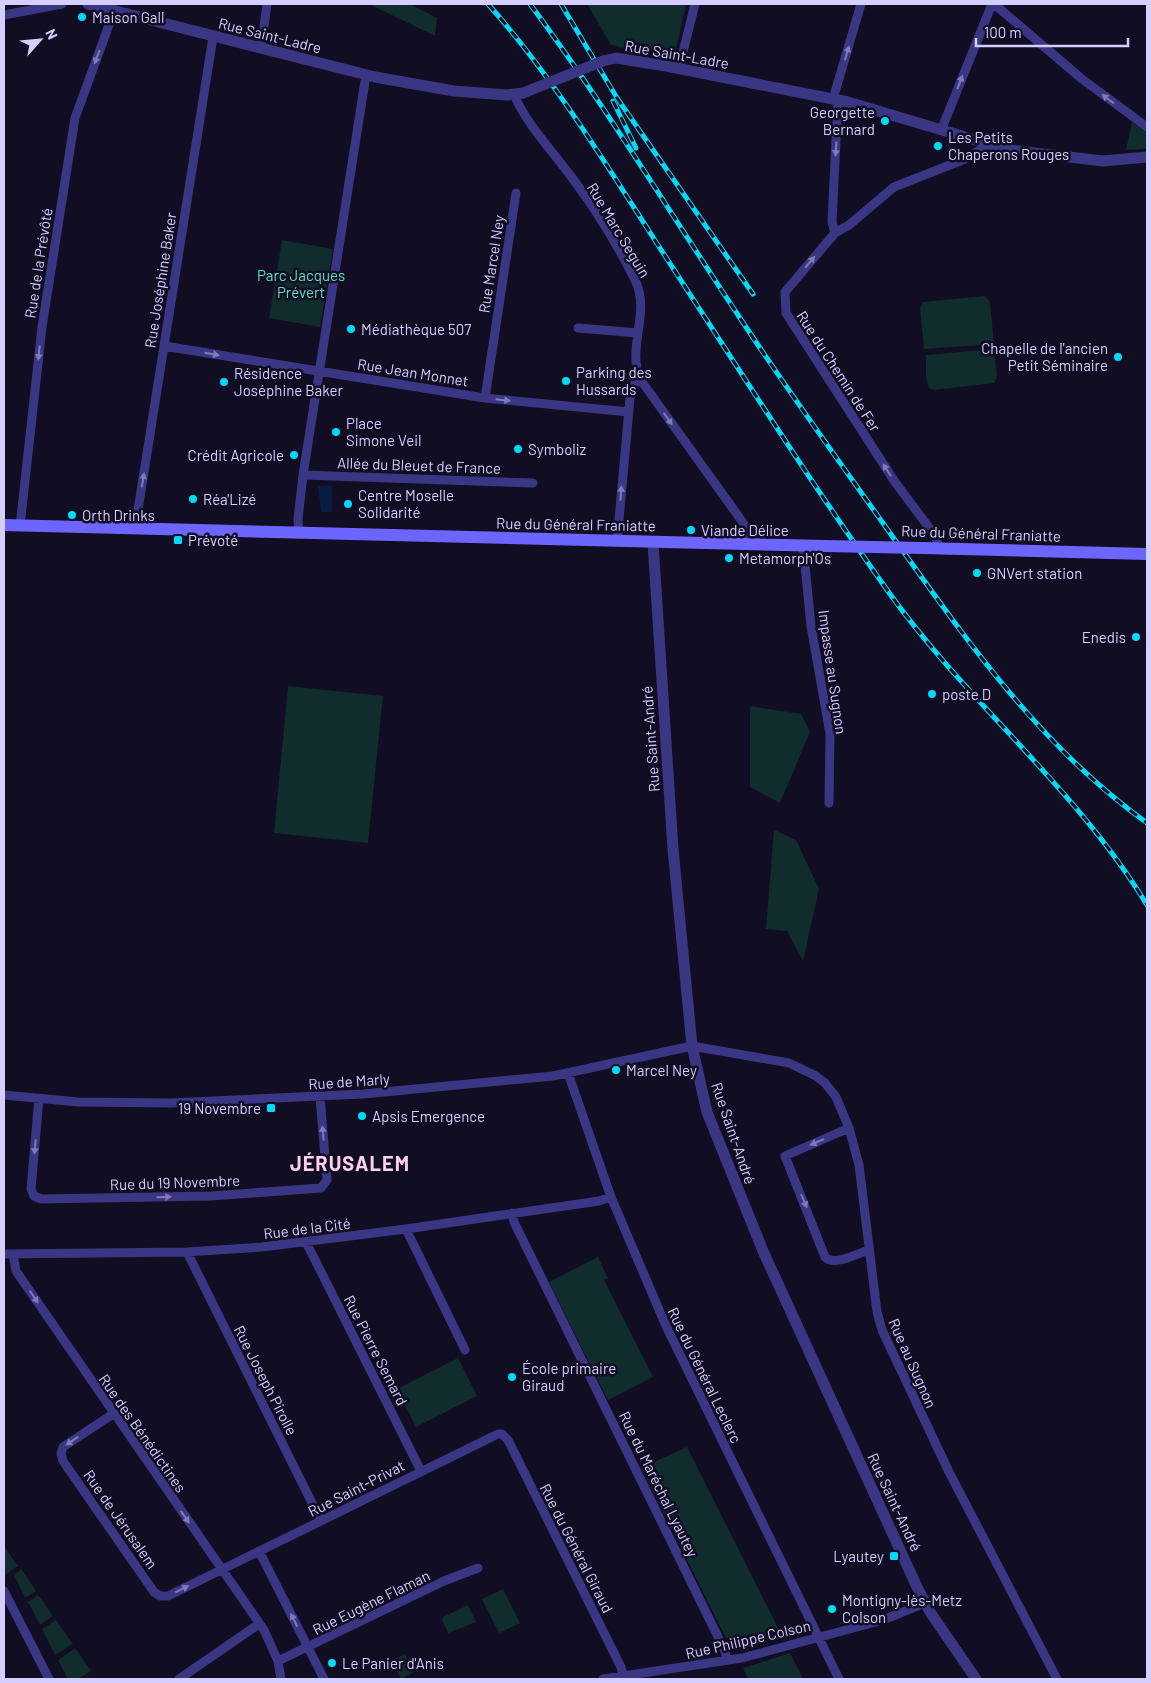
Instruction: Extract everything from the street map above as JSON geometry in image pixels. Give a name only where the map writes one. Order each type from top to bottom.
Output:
[{"type":"main road","name":"Rue du Général Franiatte","points":[[4,525],[652,543],[1147,554]]},
{"type":"street","points":[[4,15],[62,4]]},
{"type":"street","name":"Rue Saint-Ladre","points":[[88,4],[112,7],[213,37],[366,75],[454,91],[519,94],[603,61],[616,58],[680,68],[836,100],[942,128],[984,144],[1009,150],[1103,161],[1147,157]]},
{"type":"street","points":[[261,48],[267,4]]},
{"type":"street","points":[[680,68],[695,4]]},
{"type":"street","points":[[835,233],[832,222],[836,100],[861,4]]},
{"type":"street","points":[[942,128],[993,4],[1082,79],[1147,127]]},
{"type":"street","name":"Rue de la Prévôté","points":[[20,526],[42,327],[75,118],[109,25],[112,7]]},
{"type":"street","name":"Rue Joséphine Baker","points":[[135,529],[213,37]]},
{"type":"street","points":[[299,534],[298,519],[303,475],[366,75]]},
{"type":"street","name":"Rue Marc Seguin","points":[[519,94],[527,122],[571,176],[626,262],[641,296],[636,360],[640,379],[744,524],[747,544]]},
{"type":"street","name":"Rue du Chemin de Fer","points":[[939,548],[936,537],[895,482],[786,313],[785,292],[835,233],[849,225],[894,187],[948,166],[983,148],[984,144]]},
{"type":"street","name":"Rue Marcel Ney","points":[[485,398],[516,193]]},
{"type":"street","points":[[578,328],[638,333]]},
{"type":"street","name":"Rue Jean Monnet","points":[[164,346],[485,398],[629,412]]},
{"type":"street","points":[[617,542],[629,412],[633,388],[640,379]]},
{"type":"street","name":"Allée du Bleuet de France","points":[[303,475],[533,484]]},
{"type":"street","name":"Rue Saint-André","points":[[652,543],[673,849],[692,1046],[707,1112],[720,1149],[783,1296],[925,1603],[976,1679]]},
{"type":"street","name":"Impasse au Sugnon","points":[[803,546],[811,626],[830,734],[829,803]]},
{"type":"street","name":"Rue de Marly","points":[[4,1095],[78,1102],[171,1103],[320,1096],[568,1073],[692,1046]]},
{"type":"street","name":"Rue au Sugnon","points":[[692,1046],[776,1060],[802,1069],[825,1083],[836,1097],[849,1128],[859,1165],[877,1312],[882,1330],[948,1472],[1057,1679]]},
{"type":"street","name":"Rue du Général Leclerc","points":[[568,1073],[611,1197],[666,1326],[838,1679]]},
{"type":"street","name":"Rue du 19 Novembre","points":[[39,1098],[31,1189],[34,1196],[41,1199],[211,1196],[321,1188],[327,1180],[320,1096]]},
{"type":"street","points":[[849,1128],[785,1156],[828,1260],[835,1261],[869,1250]]},
{"type":"street","name":"Rue de la Cité","points":[[8,1254],[187,1252],[306,1242],[599,1201],[611,1197]]},
{"type":"street","name":"Rue du Maréchal Lyautey","points":[[512,1213],[514,1222],[728,1660]]},
{"type":"street","points":[[406,1229],[465,1350]]},
{"type":"street","name":"Rue Pierre Semard","points":[[306,1242],[420,1471]]},
{"type":"street","name":"Rue Joseph Pirolle","points":[[187,1252],[321,1521]]},
{"type":"street","name":"Rue des Bénédictines","points":[[8,1254],[16,1271],[112,1414],[259,1624],[278,1661],[281,1679]]},
{"type":"street","name":"Rue de Jérusalem","points":[[112,1414],[63,1447],[61,1454],[63,1461],[148,1584],[160,1596],[168,1596],[222,1570]]},
{"type":"street","name":"Rue Saint-Privat","points":[[222,1570],[420,1471],[498,1434],[502,1434]]},
{"type":"street","name":"Rue du Général Giraud","points":[[502,1434],[508,1440],[622,1667],[623,1676]]},
{"type":"street","points":[[259,1552],[324,1679]]},
{"type":"street","name":"Rue Eugène Flaman","points":[[278,1661],[444,1581],[478,1568]]},
{"type":"street","points":[[4,1591],[49,1679]]},
{"type":"street","name":"Rue Philippe Colson","points":[[603,1679],[728,1660],[883,1620],[925,1603]]},
{"type":"street","points":[[179,1679],[259,1624]]},
{"type":"green space","points":[[369,4],[410,4],[437,18],[435,36]]},
{"type":"green space","points":[[587,4],[686,4],[674,59],[611,45]]},
{"type":"green space","points":[[1132,122],[1147,132],[1147,149],[1126,150]]},
{"type":"green space","name":"Parc Jacques Prévert","points":[[282,240],[333,249],[320,327],[269,318]]},
{"type":"green space","points":[[985,296],[990,302],[994,344],[924,349],[920,307],[923,302]]},
{"type":"green space","points":[[994,349],[997,377],[994,383],[934,390],[929,388],[926,378],[926,355]]},
{"type":"green space","points":[[288,686],[383,696],[368,843],[274,833]]},
{"type":"green space","points":[[750,706],[801,714],[810,732],[780,803],[750,787]]},
{"type":"green space","points":[[774,830],[796,840],[819,889],[803,961],[787,931],[766,929]]},
{"type":"green space","points":[[598,1257],[608,1278],[604,1280],[653,1377],[608,1400],[549,1282]]},
{"type":"green space","points":[[458,1358],[477,1396],[416,1427],[397,1389]]},
{"type":"green space","points":[[687,1447],[782,1636],[738,1647],[726,1638],[641,1468]]},
{"type":"green space","points":[[4,1548],[18,1566],[5,1575]]},
{"type":"green space","points":[[21,1569],[36,1591],[25,1598],[14,1575]]},
{"type":"green space","points":[[503,1589],[520,1623],[499,1633],[482,1599]]},
{"type":"green space","points":[[38,1595],[53,1616],[40,1625],[28,1602]]},
{"type":"green space","points":[[468,1605],[476,1622],[448,1633],[442,1620],[443,1617]]},
{"type":"green space","points":[[56,1620],[73,1644],[55,1655],[42,1629]]},
{"type":"green space","points":[[75,1648],[91,1671],[78,1679],[68,1679],[58,1660]]},
{"type":"green space","points":[[790,1653],[803,1679],[748,1679],[743,1668]]},
{"type":"green space","points":[[405,1655],[414,1672],[401,1679],[392,1662],[395,1658]]},
{"type":"water","points":[[318,486],[332,486],[332,512],[321,512]]},
{"type":"railway","points":[[488,4],[534,60],[597,150],[800,463],[890,594],[953,672],[1088,823],[1119,863],[1147,905]]},
{"type":"railway","points":[[530,4],[611,120],[775,370],[973,647],[1036,723],[1071,759],[1107,792],[1147,823]]},
{"type":"railway","points":[[561,4],[617,98],[753,294]]},
{"type":"railway","points":[[613,101],[636,148]]},
{"type":"place","name":"Maison Gall","points":[[82,17]]},
{"type":"place","name":"Georgette Bernard","points":[[885,121]]},
{"type":"place","name":"Les Petits Chaperons Rouges","points":[[938,146]]},
{"type":"place","name":"Médiathèque 507","points":[[351,329]]},
{"type":"place","name":"Chapelle de l'ancien Petit Séminaire","points":[[1118,357]]},
{"type":"place","name":"Parking des Hussards","points":[[566,381]]},
{"type":"place","name":"Résidence Joséphine Baker","points":[[224,382]]},
{"type":"place","name":"Place Simone Veil","points":[[336,432]]},
{"type":"place","name":"Symboliz","points":[[518,449]]},
{"type":"place","name":"Crédit Agricole","points":[[294,455]]},
{"type":"place","name":"Réa'Lizé","points":[[193,499]]},
{"type":"place","name":"Centre Moselle Solidarité","points":[[348,504]]},
{"type":"place","name":"Orth Drinks","points":[[72,515]]},
{"type":"place","name":"Viande Délice","points":[[691,530]]},
{"type":"place","name":"Prévoté","points":[[178,540]]},
{"type":"place","name":"Metamorph'Os","points":[[729,558]]},
{"type":"place","name":"GNVert station","points":[[977,573]]},
{"type":"place","name":"Enedis","points":[[1136,637]]},
{"type":"place","name":"poste D","points":[[932,694]]},
{"type":"place","name":"Marcel Ney","points":[[616,1070]]},
{"type":"place","name":"19 Novembre","points":[[271,1108]]},
{"type":"place","name":"Apsis Emergence","points":[[362,1116]]},
{"type":"place","name":"École primaire Giraud","points":[[512,1377]]},
{"type":"place","name":"Lyautey","points":[[894,1556]]},
{"type":"place","name":"Montigny-lès-Metz Colson","points":[[832,1609]]},
{"type":"place","name":"Le Panier d'Anis","points":[[332,1663]]},
{"type":"district","name":"JÉRUSALEM","points":[[350,1163]]}]
